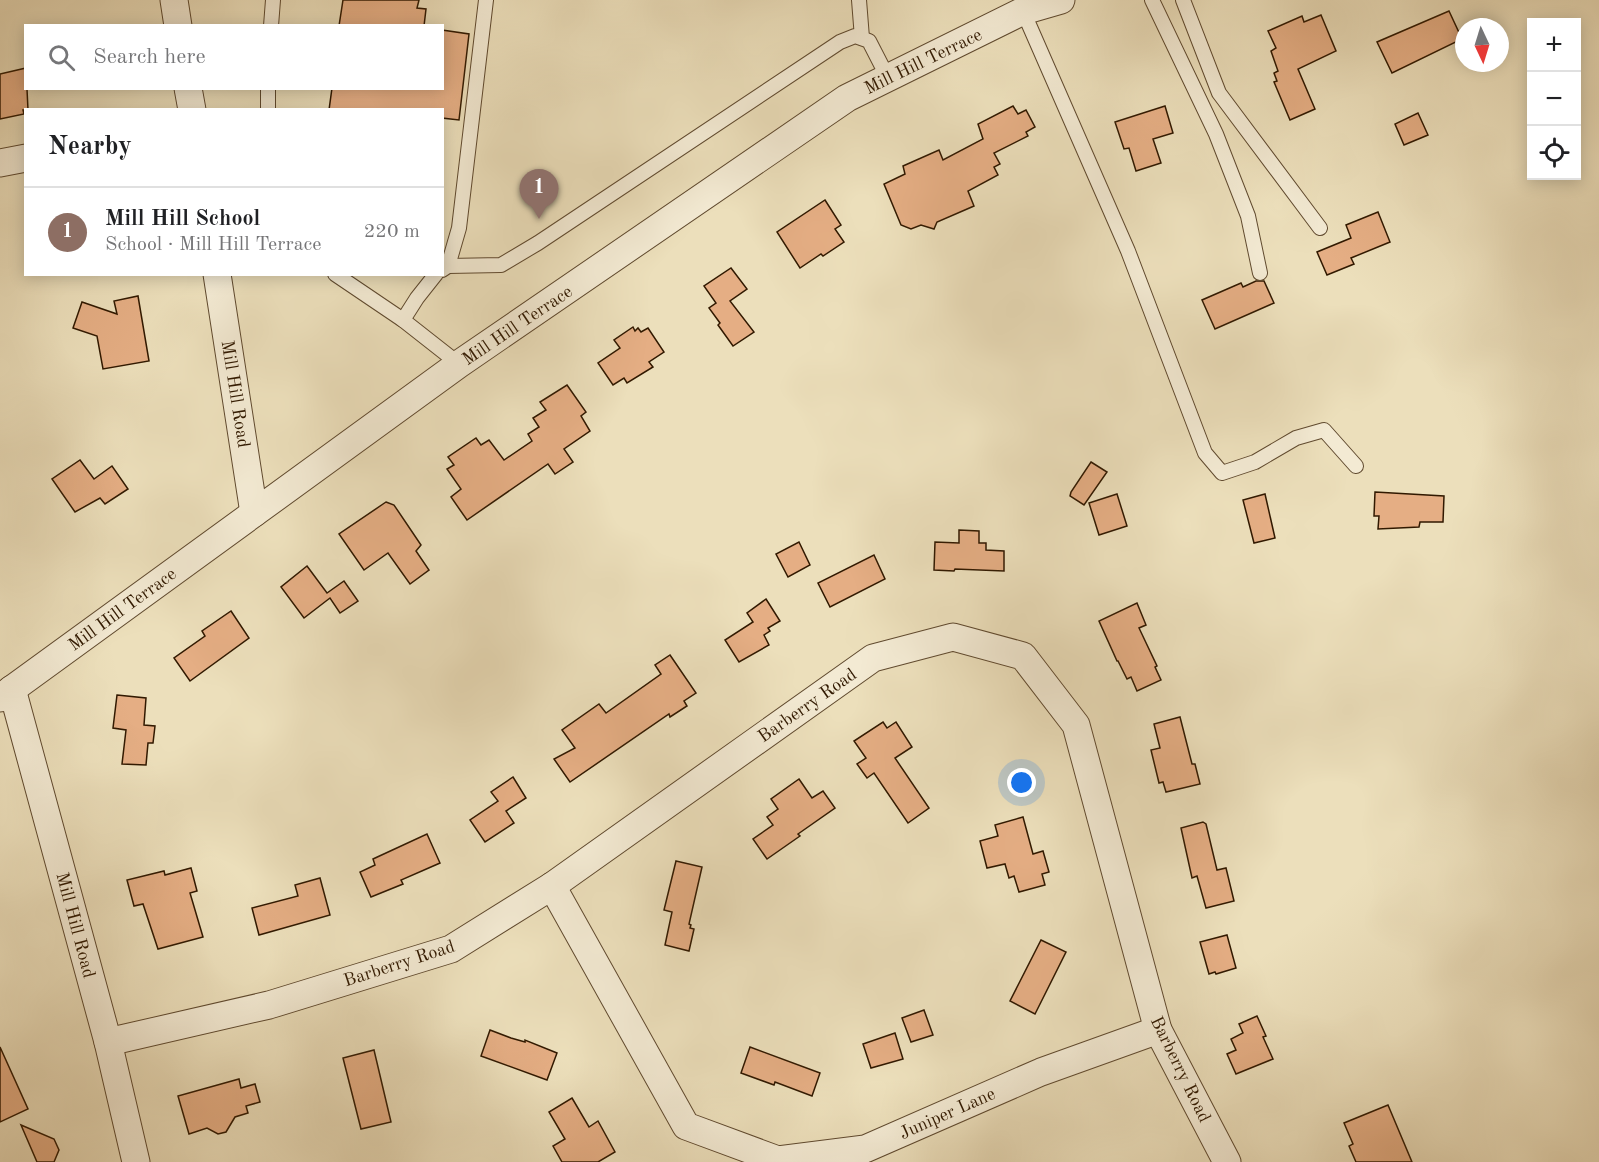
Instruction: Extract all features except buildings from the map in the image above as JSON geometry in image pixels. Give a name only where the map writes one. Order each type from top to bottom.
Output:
[{"type":"street","points":[[174,0],[178,24]]},
{"type":"street","name":"Mill Hill Terrace","points":[[6,693],[459,364],[847,98],[1023,11],[1061,0]]},
{"type":"street","points":[[188,90],[192,108]]},
{"type":"street","points":[[0,163],[24,158]]},
{"type":"street","name":"Mill Hill Road","points":[[217,276],[254,513]]},
{"type":"street","name":"Barberry Road","points":[[108,1042],[269,1005],[451,950],[552,886],[873,658],[953,637],[1023,656],[1076,725],[1158,1030],[1227,1162]]},
{"type":"street","name":"Mill Hill Road","points":[[6,693],[108,1042],[136,1162]]},
{"type":"street","name":"Juniper Lane","points":[[552,886],[686,1126],[778,1160],[812,1159],[865,1149],[1041,1072],[1158,1030]]},
{"type":"lane","points":[[271,24],[273,0]]},
{"type":"lane","points":[[486,0],[459,228],[445,268],[474,264],[501,265],[538,243],[840,42],[855,36],[869,41],[888,78]]},
{"type":"lane","points":[[859,0],[862,38]]},
{"type":"lane","points":[[1152,0],[1216,134],[1248,216],[1260,273]]},
{"type":"lane","points":[[1183,0],[1219,93],[1320,228]]},
{"type":"lane","points":[[1023,11],[1128,251],[1205,453],[1222,473],[1254,462],[1296,438],[1324,430],[1356,465]]},
{"type":"lane","points":[[268,90],[268,108]]},
{"type":"lane","points":[[338,276],[404,320],[459,364]]},
{"type":"lane","points":[[404,320],[417,298],[434,276]]},
{"type":"place","name":"Mill Hill School","points":[[539,219]]}]
